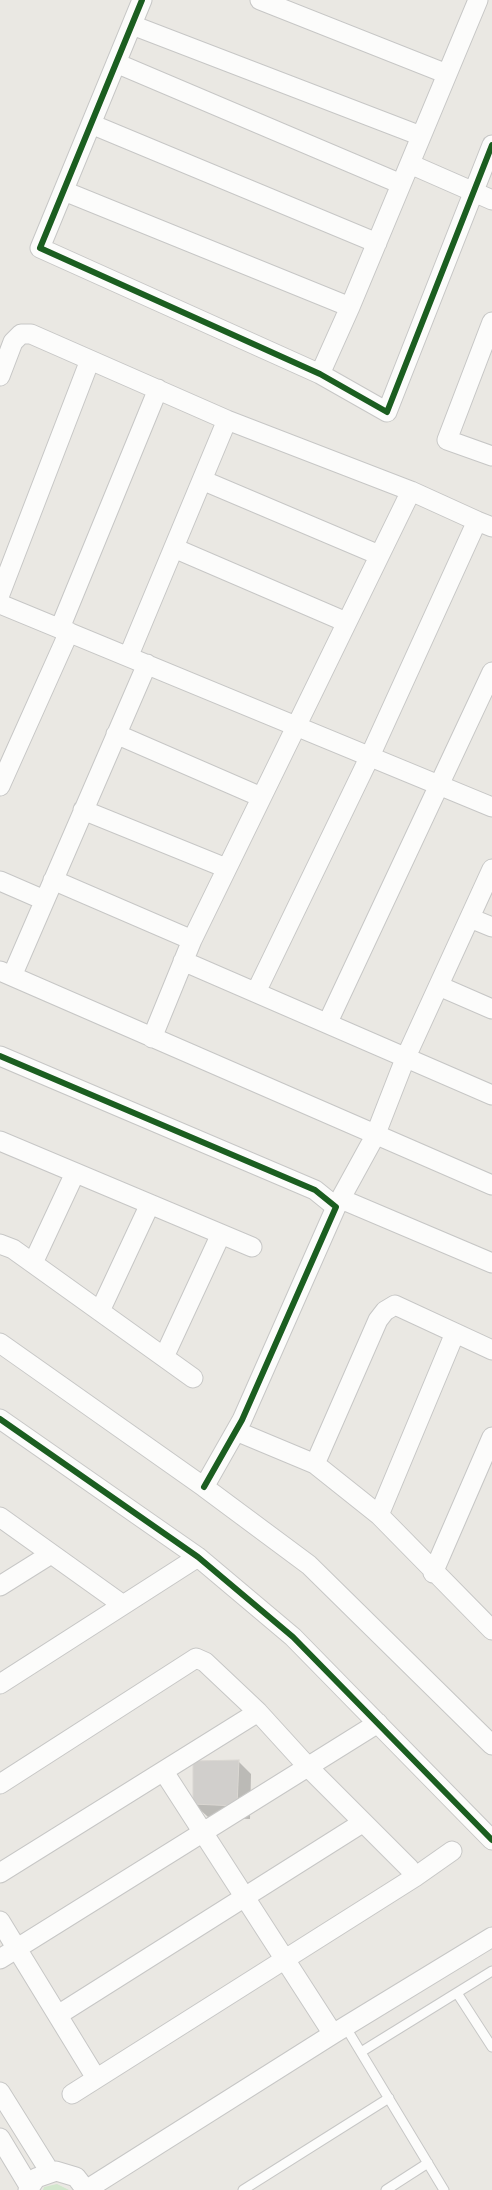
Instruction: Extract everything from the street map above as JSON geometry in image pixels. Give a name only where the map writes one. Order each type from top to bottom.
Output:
[{"type":"street","points":[[142,0],[40,248],[320,374],[387,412],[492,145]]},
{"type":"street","points":[[260,0],[447,74]]},
{"type":"street","points":[[320,374],[350,307],[478,0]]},
{"type":"street","points":[[132,25],[421,136]]},
{"type":"street","points":[[116,63],[401,184]]},
{"type":"street","points":[[91,124],[377,243]]},
{"type":"street","points":[[410,164],[492,200]]},
{"type":"street","points":[[64,191],[350,307]]},
{"type":"street","points":[[492,322],[484,367],[447,440],[492,456]]},
{"type":"street","points":[[0,376],[14,342],[21,334],[31,334],[158,388],[227,420],[411,491],[485,524],[256,992]]},
{"type":"street","points":[[0,594],[90,360]]},
{"type":"street","points":[[0,786],[64,630],[158,388]]},
{"type":"street","points":[[129,655],[227,420]]},
{"type":"street","points":[[202,480],[380,554]]},
{"type":"street","points":[[152,1038],[192,940],[226,868],[411,491]]},
{"type":"street","points":[[174,548],[346,622]]},
{"type":"street","points":[[0,604],[129,655],[492,807]]},
{"type":"street","points":[[147,664],[44,900],[6,974],[375,1136],[492,1185]]},
{"type":"street","points":[[328,1022],[492,672]]},
{"type":"street","points":[[116,734],[261,797]]},
{"type":"street","points":[[83,810],[226,868]]},
{"type":"street","points":[[204,1486],[236,1431],[338,1203],[375,1136],[405,1059],[492,869]]},
{"type":"street","points":[[53,880],[192,940]]},
{"type":"street","points":[[0,881],[44,900]]},
{"type":"street","points":[[470,918],[492,927]]},
{"type":"street","points":[[183,961],[328,1022],[405,1059],[492,1095]]},
{"type":"street","points":[[439,986],[492,1009]]},
{"type":"street","points":[[0,1056],[315,1190],[338,1203],[492,1263]]},
{"type":"street","points":[[0,1141],[252,1247]]},
{"type":"street","points":[[33,1263],[76,1173]]},
{"type":"street","points":[[100,1311],[150,1204]]},
{"type":"street","points":[[164,1357],[221,1234]]},
{"type":"street","points":[[0,1244],[13,1249],[193,1378]]},
{"type":"street","points":[[315,1464],[378,1320],[385,1311],[395,1305],[492,1350]]},
{"type":"street","points":[[379,1515],[455,1333]]},
{"type":"street","points":[[0,1343],[204,1486],[309,1565],[488,1734]]},
{"type":"street","points":[[0,1419],[198,1557],[293,1637],[492,1840]]},
{"type":"street","points":[[236,1431],[315,1464],[379,1515],[492,1630]]},
{"type":"street","points":[[434,1572],[492,1438]]},
{"type":"street","points":[[0,1517],[122,1606]]},
{"type":"street","points":[[0,1586],[51,1554]]},
{"type":"street","points":[[0,1684],[198,1557]]},
{"type":"street","points":[[0,1784],[196,1658],[205,1662],[258,1712],[362,1823],[409,1868],[414,1877]]},
{"type":"street","points":[[0,1873],[258,1712]]},
{"type":"street","points":[[0,1959],[202,1832],[309,1768],[378,1723]]},
{"type":"street","points":[[164,1772],[283,1958],[339,2030]]},
{"type":"street","points":[[58,2015],[362,1823]]},
{"type":"street","points":[[72,2094],[452,1851]]},
{"type":"street","points":[[0,1921],[96,2078]]},
{"type":"street","points":[[0,2138],[29,2188],[36,2178],[50,2172],[66,2172],[76,2177],[86,2190],[339,2030],[492,1937]]},
{"type":"street","points":[[0,2092],[50,2172]]},
{"type":"lane","points":[[361,2052],[492,1971]]},
{"type":"lane","points":[[457,1992],[492,2047]]},
{"type":"lane","points":[[339,2030],[361,2052],[444,2190]]},
{"type":"lane","points":[[243,2190],[389,2098]]},
{"type":"lane","points":[[386,2190],[428,2164]]},
{"type":"green space","points":[[57,2184],[69,2190],[43,2190],[44,2187]]},
{"type":"building","points":[[239,1760],[237,1806],[193,1804],[193,1761]]},
{"type":"cycle path","points":[[142,0],[40,248],[320,374],[387,412],[492,145]]},
{"type":"cycle path","points":[[0,1056],[315,1190],[336,1207],[242,1420],[204,1487]]},
{"type":"cycle path","points":[[0,1419],[198,1557],[293,1637],[492,1840]]}]
